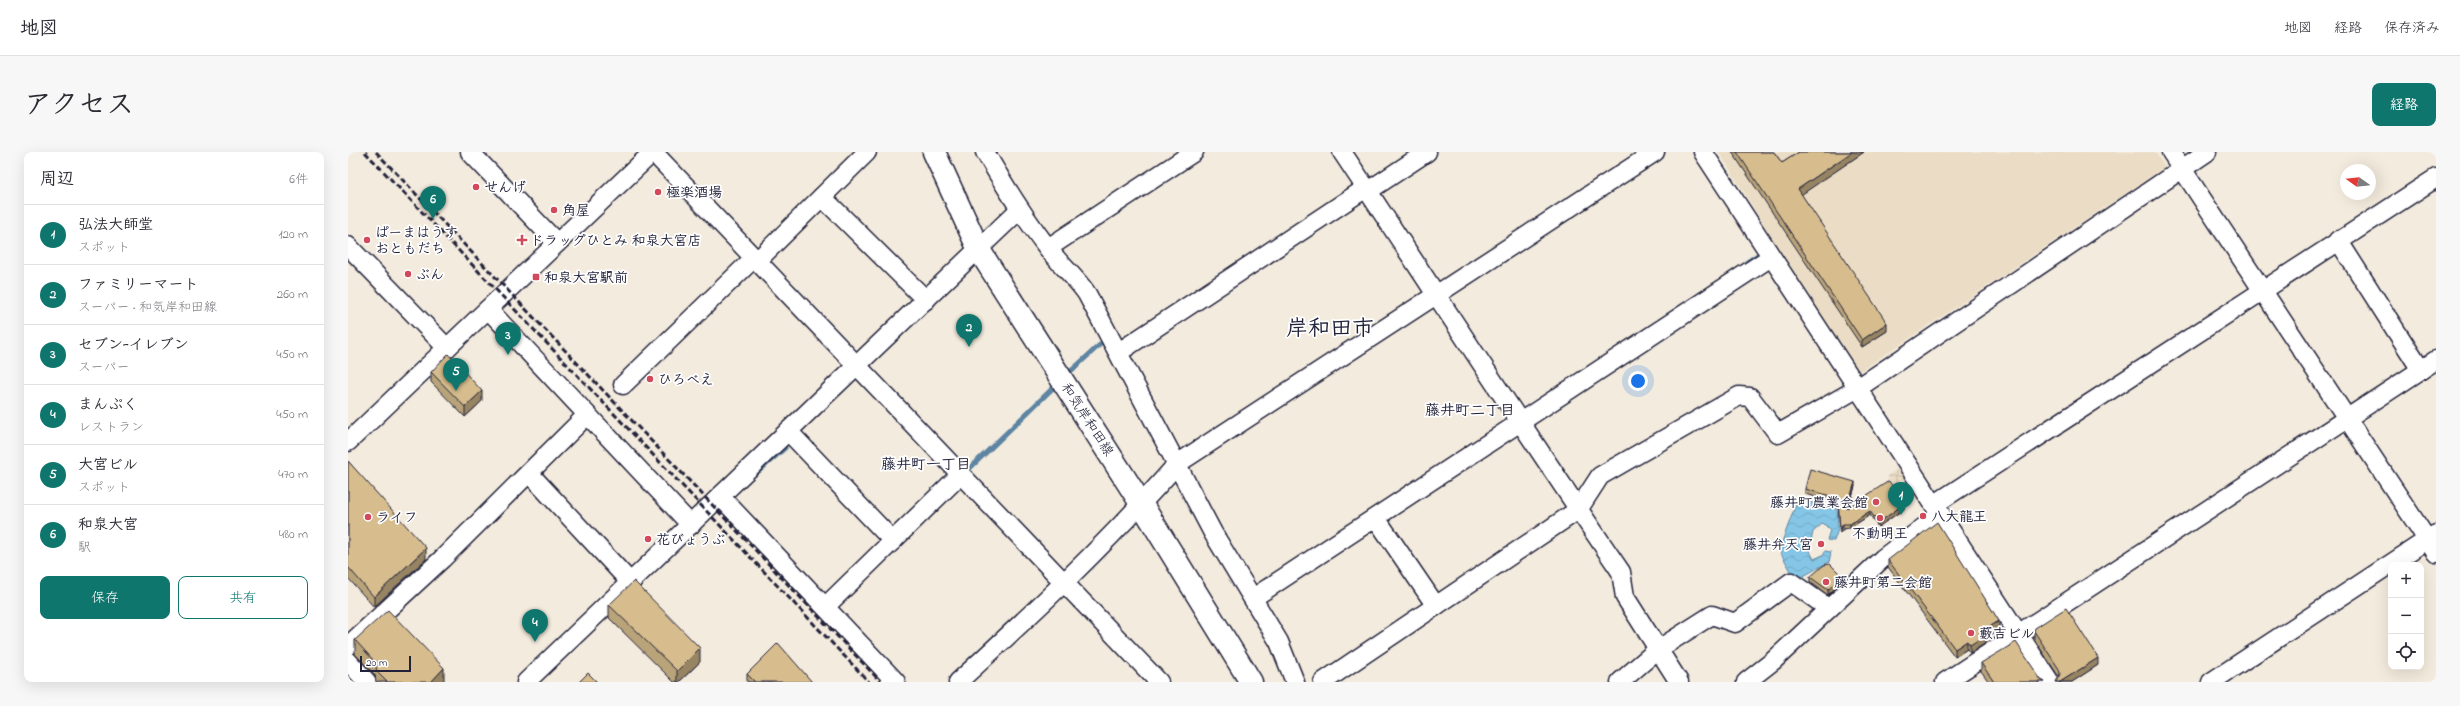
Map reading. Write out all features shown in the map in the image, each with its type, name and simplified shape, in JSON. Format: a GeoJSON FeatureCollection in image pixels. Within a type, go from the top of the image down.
{"type":"FeatureCollection","features":[{"type":"Feature","properties":{"kind":"main road","name":"和気岸和田線"},"geometry":{"type":"LineString","coordinates":[[934,152],[979,250],[1142,505],[1251,682]]}},
{"type":"Feature","properties":{"kind":"street"},"geometry":{"type":"LineString","coordinates":[[470,152],[557,243]]}},
{"type":"Feature","properties":{"kind":"street"},"geometry":{"type":"LineString","coordinates":[[348,442],[653,152],[960,476],[1066,583],[1160,682]]}},
{"type":"Feature","properties":{"kind":"street"},"geometry":{"type":"LineString","coordinates":[[623,385],[822,197],[867,152]]}},
{"type":"Feature","properties":{"kind":"street"},"geometry":{"type":"LineString","coordinates":[[985,152],[1020,210],[1048,248],[1076,278],[1119,352],[1213,533],[1279,642],[1295,682]]}},
{"type":"Feature","properties":{"kind":"street"},"geometry":{"type":"LineString","coordinates":[[1048,248],[1194,152]]}},
{"type":"Feature","properties":{"kind":"street"},"geometry":{"type":"LineString","coordinates":[[1342,152],[1437,294],[1520,424],[1621,572],[1625,597],[1657,650],[1679,682]]}},
{"type":"Feature","properties":{"kind":"street"},"geometry":{"type":"LineString","coordinates":[[1119,352],[1427,152]]}},
{"type":"Feature","properties":{"kind":"street"},"geometry":{"type":"LineString","coordinates":[[958,682],[1066,583],[1142,505],[1178,464],[1655,152]]}},
{"type":"Feature","properties":{"kind":"street"},"geometry":{"type":"LineString","coordinates":[[1703,152],[2020,633],[2050,682]]}},
{"type":"Feature","properties":{"kind":"street"},"geometry":{"type":"LineString","coordinates":[[2171,152],[2347,418],[2433,542],[2211,682]]}},
{"type":"Feature","properties":{"kind":"street"},"geometry":{"type":"LineString","coordinates":[[1323,682],[1578,510],[1600,476],[1739,396],[1750,397],[1778,434],[1858,388],[2207,152]]}},
{"type":"Feature","properties":{"kind":"street"},"geometry":{"type":"LineString","coordinates":[[1746,682],[1772,661],[1828,608],[1938,509],[2262,290],[2436,178]]}},
{"type":"Feature","properties":{"kind":"street"},"geometry":{"type":"LineString","coordinates":[[822,197],[926,300]]}},
{"type":"Feature","properties":{"kind":"street"},"geometry":{"type":"LineString","coordinates":[[526,682],[1020,210]]}},
{"type":"Feature","properties":{"kind":"street"},"geometry":{"type":"LineString","coordinates":[[1945,682],[2429,365],[2338,240]]}},
{"type":"Feature","properties":{"kind":"street"},"geometry":{"type":"LineString","coordinates":[[352,257],[447,348]]}},
{"type":"Feature","properties":{"kind":"street"},"geometry":{"type":"LineString","coordinates":[[1253,598],[1520,424],[1771,257]]}},
{"type":"Feature","properties":{"kind":"street"},"geometry":{"type":"LineString","coordinates":[[488,309],[691,525]]}},
{"type":"Feature","properties":{"kind":"street"},"geometry":{"type":"LineString","coordinates":[[348,646],[442,559],[588,415]]}},
{"type":"Feature","properties":{"kind":"street"},"geometry":{"type":"LineString","coordinates":[[788,431],[893,541]]}},
{"type":"Feature","properties":{"kind":"street"},"geometry":{"type":"LineString","coordinates":[[529,473],[631,583]]}},
{"type":"Feature","properties":{"kind":"street"},"geometry":{"type":"LineString","coordinates":[[826,606],[960,476]]}},
{"type":"Feature","properties":{"kind":"street"},"geometry":{"type":"LineString","coordinates":[[720,496],[826,606],[896,682]]}},
{"type":"Feature","properties":{"kind":"street"},"geometry":{"type":"LineString","coordinates":[[1376,518],[1436,606]]}},
{"type":"Feature","properties":{"kind":"street"},"geometry":{"type":"LineString","coordinates":[[1620,682],[1657,650],[1712,615],[1734,622],[1791,582],[1828,608]]}},
{"type":"Feature","properties":{"kind":"street"},"geometry":{"type":"LineString","coordinates":[[348,662],[367,682]]}},
{"type":"Feature","properties":{"kind":"shaded area"},"geometry":{"type":"Polygon","coordinates":[[[1719,152],[2155,152],[2165,167],[1856,374],[1719,152]]]}},
{"type":"Feature","properties":{"kind":"shaded area"},"geometry":{"type":"Polygon","coordinates":[[[1901,467],[1907,477],[1893,485],[1887,476],[1901,467]]]}},
{"type":"Feature","properties":{"kind":"water"},"geometry":{"type":"Polygon","coordinates":[[[1809,502],[1837,509],[1838,529],[1834,541],[1827,540],[1830,530],[1823,523],[1813,532],[1809,550],[1814,559],[1823,555],[1825,551],[1831,552],[1829,562],[1796,580],[1779,550],[1796,504],[1809,502]]]}},
{"type":"Feature","properties":{"kind":"building"},"geometry":{"type":"Polygon","coordinates":[[[1737,152],[1774,152],[1782,163],[1799,152],[1852,152],[1798,189],[1887,323],[1862,340],[1737,152]]]}},
{"type":"Feature","properties":{"kind":"building"},"geometry":{"type":"Polygon","coordinates":[[[448,354],[482,391],[465,407],[431,372],[448,354]]]}},
{"type":"Feature","properties":{"kind":"building","name":"ライフ"},"geometry":{"type":"Polygon","coordinates":[[[348,461],[426,548],[374,597],[348,567],[348,461]]]}},
{"type":"Feature","properties":{"kind":"building"},"geometry":{"type":"Polygon","coordinates":[[[1810,469],[1855,482],[1847,508],[1889,481],[1904,504],[1878,523],[1870,511],[1850,524],[1843,524],[1840,529],[1838,498],[1805,489],[1810,469]]]}},
{"type":"Feature","properties":{"kind":"building"},"geometry":{"type":"Polygon","coordinates":[[[1937,522],[1999,621],[1979,633],[1986,635],[1970,645],[1967,641],[1955,649],[1888,560],[1937,522]]]}},
{"type":"Feature","properties":{"kind":"building","name":"藤井町第二会館"},"geometry":{"type":"Polygon","coordinates":[[[1830,564],[1842,576],[1828,590],[1810,577],[1824,565],[1830,564]]]}},
{"type":"Feature","properties":{"kind":"building"},"geometry":{"type":"Polygon","coordinates":[[[634,581],[700,648],[677,671],[609,605],[634,581]]]}},
{"type":"Feature","properties":{"kind":"building"},"geometry":{"type":"Polygon","coordinates":[[[2066,608],[2098,658],[2060,682],[2056,682],[2060,674],[2059,669],[2034,631],[2035,628],[2066,608]]]}},
{"type":"Feature","properties":{"kind":"building"},"geometry":{"type":"Polygon","coordinates":[[[388,610],[444,668],[431,682],[387,682],[377,672],[375,662],[355,640],[388,610]]]}},
{"type":"Feature","properties":{"kind":"building"},"geometry":{"type":"Polygon","coordinates":[[[2016,642],[2041,680],[2045,682],[1994,682],[1981,663],[2016,642]]]}},
{"type":"Feature","properties":{"kind":"building"},"geometry":{"type":"Polygon","coordinates":[[[778,643],[812,682],[755,682],[747,674],[778,643]]]}},
{"type":"Feature","properties":{"kind":"building"},"geometry":{"type":"Polygon","coordinates":[[[588,673],[597,682],[579,682],[588,673]]]}},
{"type":"Feature","properties":{"kind":"waterway"},"geometry":{"type":"LineString","coordinates":[[1747,262],[1759,254]]}},
{"type":"Feature","properties":{"kind":"waterway"},"geometry":{"type":"LineString","coordinates":[[1071,371],[1105,340]]}},
{"type":"Feature","properties":{"kind":"waterway"},"geometry":{"type":"LineString","coordinates":[[968,470],[1055,386]]}},
{"type":"Feature","properties":{"kind":"waterway"},"geometry":{"type":"LineString","coordinates":[[759,471],[785,448]]}},
{"type":"Feature","properties":{"kind":"railway"},"geometry":{"type":"LineString","coordinates":[[365,152],[869,682]]}},
{"type":"Feature","properties":{"kind":"railway"},"geometry":{"type":"LineString","coordinates":[[376,152],[881,682]]}},
{"type":"Feature","properties":{"kind":"place","name":"せんげ"},"geometry":{"type":"Point","coordinates":[476,187]}},
{"type":"Feature","properties":{"kind":"place","name":"極楽酒場"},"geometry":{"type":"Point","coordinates":[658,192]}},
{"type":"Feature","properties":{"kind":"place","name":"角屋"},"geometry":{"type":"Point","coordinates":[554,210]}},
{"type":"Feature","properties":{"kind":"place","name":"和泉大宮"},"geometry":{"type":"Point","coordinates":[433,219]}},
{"type":"Feature","properties":{"kind":"place","name":"ぱーまはうす おともだち"},"geometry":{"type":"Point","coordinates":[367,240]}},
{"type":"Feature","properties":{"kind":"place","name":"ドラッグひとみ 和泉大宮店"},"geometry":{"type":"Point","coordinates":[522,240]}},
{"type":"Feature","properties":{"kind":"place","name":"ぶん"},"geometry":{"type":"Point","coordinates":[408,274]}},
{"type":"Feature","properties":{"kind":"place","name":"和泉大宮駅前"},"geometry":{"type":"Point","coordinates":[536,277]}},
{"type":"Feature","properties":{"kind":"place","name":"ファミリーマート"},"geometry":{"type":"Point","coordinates":[969,347]}},
{"type":"Feature","properties":{"kind":"place","name":"セブン-イレブン"},"geometry":{"type":"Point","coordinates":[508,355]}},
{"type":"Feature","properties":{"kind":"place","name":"ひろべえ"},"geometry":{"type":"Point","coordinates":[650,379]}},
{"type":"Feature","properties":{"kind":"place","name":"大宮ビル"},"geometry":{"type":"Point","coordinates":[456,391]}},
{"type":"Feature","properties":{"kind":"place","name":"藤井町農業会館"},"geometry":{"type":"Point","coordinates":[1876,502]}},
{"type":"Feature","properties":{"kind":"place","name":"弘法大師堂"},"geometry":{"type":"Point","coordinates":[1901,515]}},
{"type":"Feature","properties":{"kind":"place","name":"八大龍王"},"geometry":{"type":"Point","coordinates":[1923,516]}},
{"type":"Feature","properties":{"kind":"place","name":"ライフ"},"geometry":{"type":"Point","coordinates":[368,517]}},
{"type":"Feature","properties":{"kind":"place","name":"不動明王"},"geometry":{"type":"Point","coordinates":[1880,518]}},
{"type":"Feature","properties":{"kind":"place","name":"花びょうぶ"},"geometry":{"type":"Point","coordinates":[648,539]}},
{"type":"Feature","properties":{"kind":"place","name":"藤井弁天宮"},"geometry":{"type":"Point","coordinates":[1821,544]}},
{"type":"Feature","properties":{"kind":"place","name":"藤井町第二会館"},"geometry":{"type":"Point","coordinates":[1826,582]}},
{"type":"Feature","properties":{"kind":"place","name":"藪吉ビル"},"geometry":{"type":"Point","coordinates":[1971,633]}},
{"type":"Feature","properties":{"kind":"place","name":"まんぷく"},"geometry":{"type":"Point","coordinates":[535,642]}},
{"type":"Feature","properties":{"kind":"district","name":"岸和田市"},"geometry":{"type":"Point","coordinates":[1330,327]}},
{"type":"Feature","properties":{"kind":"district","name":"藤井町二丁目"},"geometry":{"type":"Point","coordinates":[1470,410]}},
{"type":"Feature","properties":{"kind":"district","name":"藤井町一丁目"},"geometry":{"type":"Point","coordinates":[926,464]}}]}
